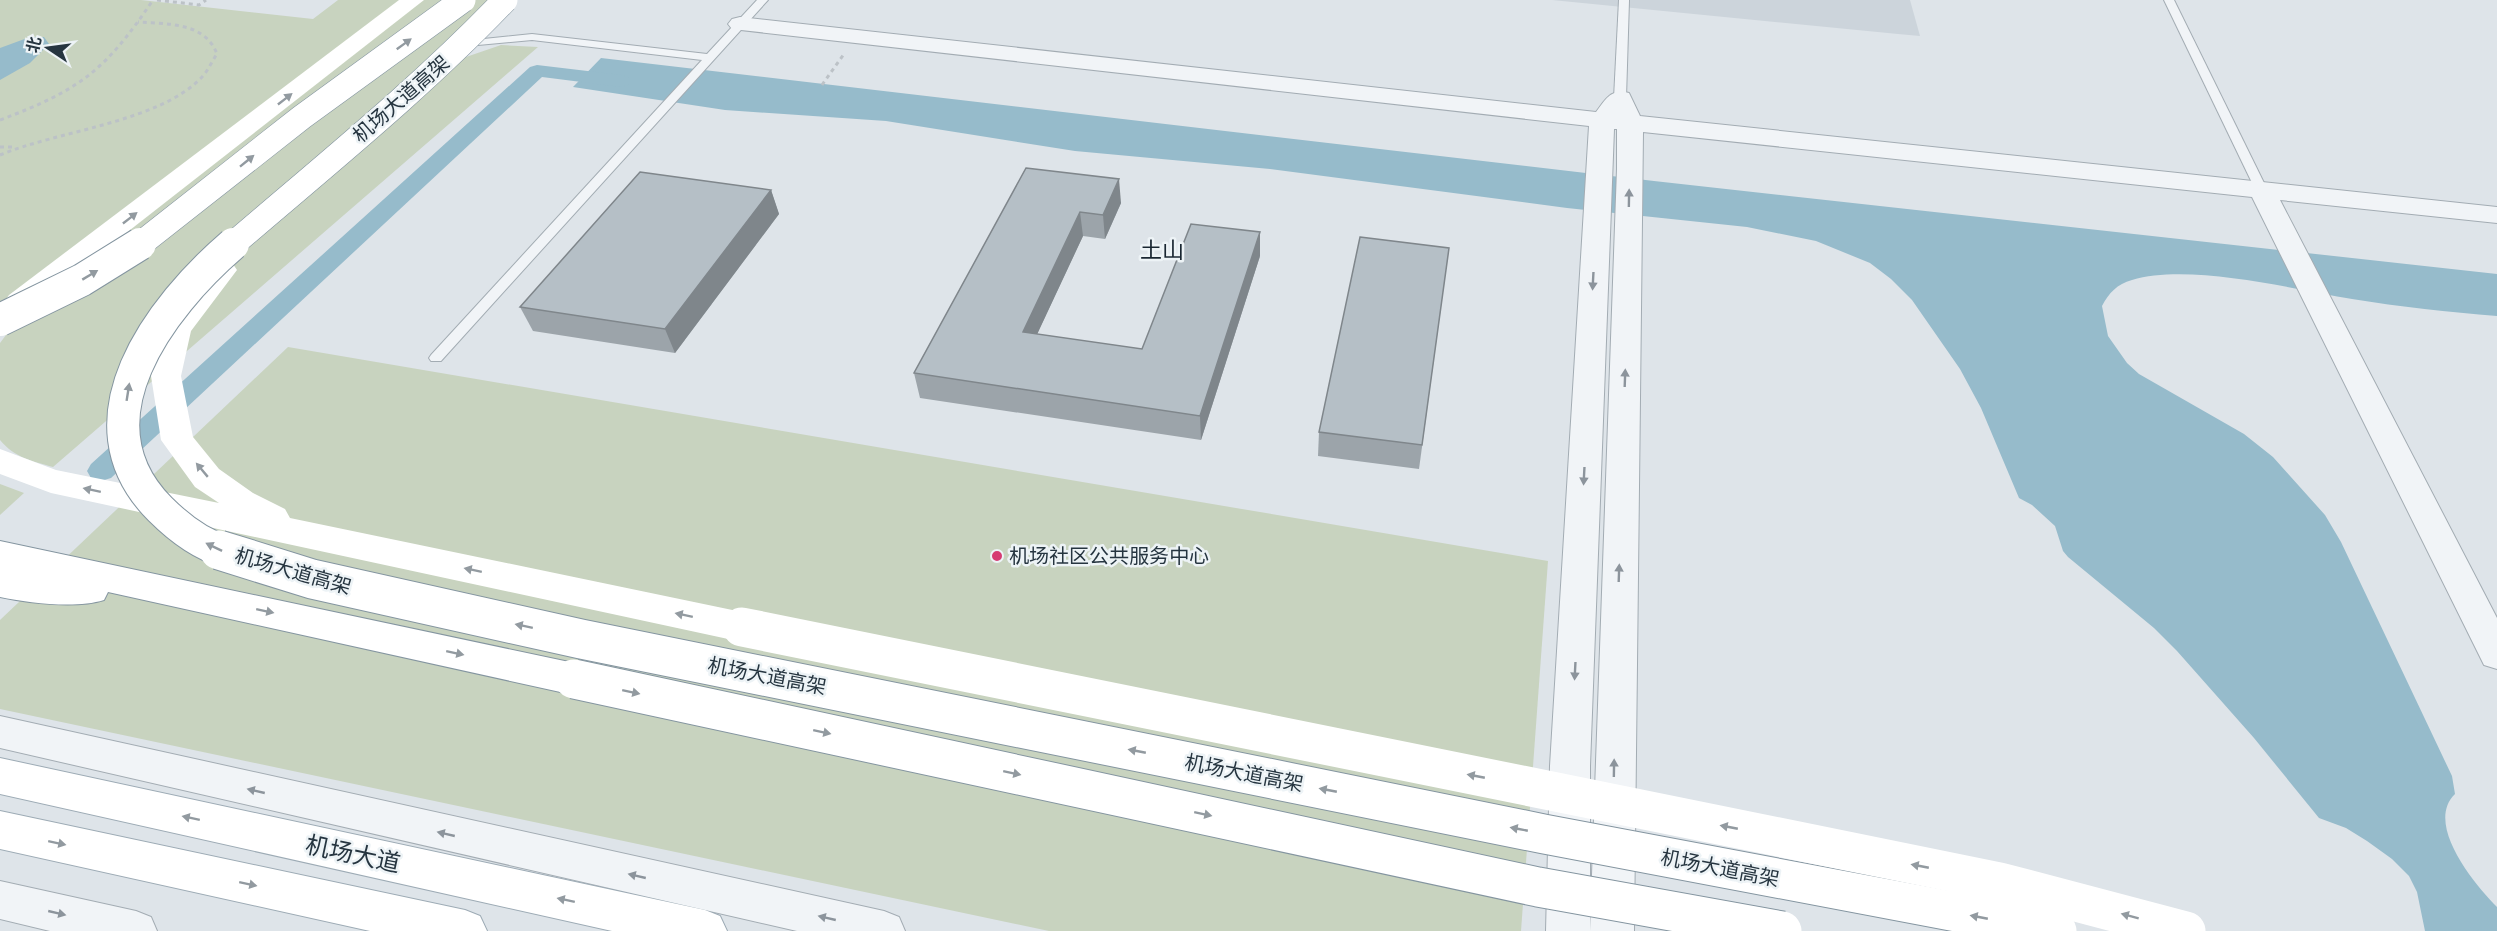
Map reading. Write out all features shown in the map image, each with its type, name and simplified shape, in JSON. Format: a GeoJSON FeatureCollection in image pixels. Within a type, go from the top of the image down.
{"type":"FeatureCollection","features":[{"type":"Feature","properties":{"kind":"main road"},"geometry":{"type":"LineString","coordinates":[[0,315],[67,267],[413,0]]}},
{"type":"Feature","properties":{"kind":"main road"},"geometry":{"type":"LineString","coordinates":[[0,320],[82,280],[132,250],[175,219],[302,117],[463,0]]}},
{"type":"Feature","properties":{"kind":"main road","name":"机场大道高架"},"geometry":{"type":"LineString","coordinates":[[505,0],[458,50],[218,257],[177,301],[148,340],[130,380],[122,430],[131,467],[148,497],[175,524],[214,548],[312,579],[581,639],[1544,834],[2057,931]]}},
{"type":"Feature","properties":{"kind":"main road"},"geometry":{"type":"LineString","coordinates":[[304,534],[241,502],[207,478],[177,440],[166,376],[176,329],[220,274],[270,225],[478,42],[519,0]]}},
{"type":"Feature","properties":{"kind":"main road"},"geometry":{"type":"LineString","coordinates":[[0,332],[67,267]]}},
{"type":"Feature","properties":{"kind":"main road"},"geometry":{"type":"LineString","coordinates":[[0,461],[51,482],[741,627],[2000,882],[2186,931]]}},
{"type":"Feature","properties":{"kind":"main road"},"geometry":{"type":"LineString","coordinates":[[0,555],[1527,885],[1782,931]]}},
{"type":"Feature","properties":{"kind":"main road"},"geometry":{"type":"LineString","coordinates":[[0,583],[21,587],[188,594]]}},
{"type":"Feature","properties":{"kind":"main road","name":"机场大道"},"geometry":{"type":"LineString","coordinates":[[0,776],[705,931]]}},
{"type":"Feature","properties":{"kind":"main road"},"geometry":{"type":"LineString","coordinates":[[0,830],[465,931]]}},
{"type":"Feature","properties":{"kind":"street"},"geometry":{"type":"LineString","coordinates":[[740,24],[1602,120],[2497,215]]}},
{"type":"Feature","properties":{"kind":"street"},"geometry":{"type":"LineString","coordinates":[[1568,931],[1570,766],[1613,225],[1630,169],[1630,123],[1620,98],[1602,120],[1599,165],[1613,225],[1612,931]]}},
{"type":"Feature","properties":{"kind":"street"},"geometry":{"type":"LineString","coordinates":[[2261,189],[2497,654]]}},
{"type":"Feature","properties":{"kind":"street"},"geometry":{"type":"LineString","coordinates":[[0,732],[884,931]]}},
{"type":"Feature","properties":{"kind":"street"},"geometry":{"type":"LineString","coordinates":[[0,900],[136,931]]}},
{"type":"Feature","properties":{"kind":"lane"},"geometry":{"type":"LineString","coordinates":[[436,358],[762,0]]}},
{"type":"Feature","properties":{"kind":"lane"},"geometry":{"type":"LineString","coordinates":[[1620,98],[1624,0]]}},
{"type":"Feature","properties":{"kind":"lane"},"geometry":{"type":"LineString","coordinates":[[2169,0],[2261,189]]}},
{"type":"Feature","properties":{"kind":"lane"},"geometry":{"type":"LineString","coordinates":[[478,42],[532,37],[706,62]]}},
{"type":"Feature","properties":{"kind":"path"},"geometry":{"type":"LineString","coordinates":[[0,120],[76,86],[97,69],[155,0],[199,5],[206,0]]}},
{"type":"Feature","properties":{"kind":"path"},"geometry":{"type":"LineString","coordinates":[[0,155],[15,147],[155,106],[188,90],[207,74],[217,54],[211,40],[203,34],[177,26],[138,22]]}},
{"type":"Feature","properties":{"kind":"path"},"geometry":{"type":"LineString","coordinates":[[822,85],[848,50]]}},
{"type":"Feature","properties":{"kind":"path"},"geometry":{"type":"LineString","coordinates":[[0,147],[15,147]]}},
{"type":"Feature","properties":{"kind":"shaded area"},"geometry":{"type":"Polygon","coordinates":[[[1552,0],[1910,0],[1920,36],[1898,34],[1552,0]]]}},
{"type":"Feature","properties":{"kind":"green space"},"geometry":{"type":"Polygon","coordinates":[[[0,0],[141,0],[313,19],[338,0],[404,0],[0,310],[0,0]]]}},
{"type":"Feature","properties":{"kind":"green space"},"geometry":{"type":"Polygon","coordinates":[[[421,0],[493,0],[439,55],[466,57],[501,45],[538,47],[53,467],[24,458],[6,446],[0,440],[0,343],[9,331],[87,261],[421,0]]]}},
{"type":"Feature","properties":{"kind":"green space"},"geometry":{"type":"Polygon","coordinates":[[[288,347],[1548,561],[1521,931],[1049,931],[0,709],[0,620],[288,347]]]}},
{"type":"Feature","properties":{"kind":"green space"},"geometry":{"type":"Polygon","coordinates":[[[0,484],[24,493],[0,515],[0,484]]]}},
{"type":"Feature","properties":{"kind":"water"},"geometry":{"type":"Polygon","coordinates":[[[30,37],[44,37],[49,44],[30,63],[0,80],[0,48],[30,37]]]}},
{"type":"Feature","properties":{"kind":"water"},"geometry":{"type":"Polygon","coordinates":[[[601,58],[1654,181],[2497,274],[2497,316],[2352,299],[2241,279],[2182,274],[2132,280],[2122,284],[2114,290],[2102,306],[2108,336],[2127,363],[2139,374],[2244,434],[2273,457],[2325,515],[2341,542],[2452,776],[2455,794],[2447,807],[2445,821],[2449,837],[2466,869],[2497,907],[2497,931],[2425,931],[2417,892],[2409,876],[2392,859],[2367,841],[2346,828],[2319,818],[2254,738],[2177,651],[2154,628],[2068,557],[2063,551],[2055,526],[2032,505],[2019,498],[1981,408],[1960,369],[1912,300],[1891,279],[1870,263],[1816,241],[1747,227],[1567,208],[1270,169],[1075,151],[886,121],[725,110],[573,87],[601,58]]]}},
{"type":"Feature","properties":{"kind":"building"},"geometry":{"type":"Polygon","coordinates":[[[1026,168],[1119,179],[1103,215],[1080,212],[1023,332],[1142,349],[1191,224],[1260,232],[1200,416],[914,373],[1026,168]]]}},
{"type":"Feature","properties":{"kind":"building"},"geometry":{"type":"Polygon","coordinates":[[[640,172],[771,190],[665,329],[520,307],[640,172]]]}},
{"type":"Feature","properties":{"kind":"building"},"geometry":{"type":"Polygon","coordinates":[[[1360,237],[1449,248],[1422,445],[1319,432],[1360,237]]]}},
{"type":"Feature","properties":{"kind":"waterway"},"geometry":{"type":"LineString","coordinates":[[101,471],[537,71],[621,81]]}},
{"type":"Feature","properties":{"kind":"place","name":"机场社区公共服务中心"},"geometry":{"type":"Point","coordinates":[997,556]}},
{"type":"Feature","properties":{"kind":"district","name":"土山"},"geometry":{"type":"Point","coordinates":[1162,250]}}]}
